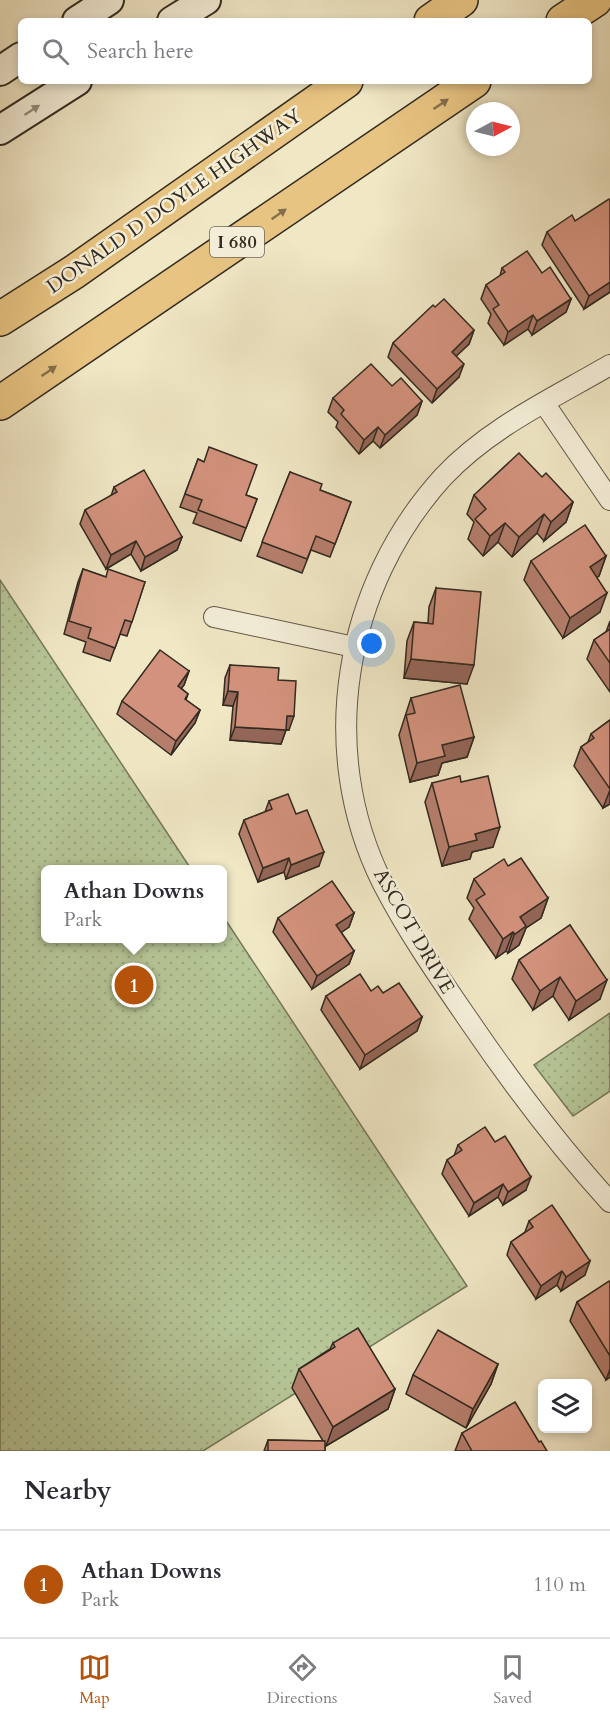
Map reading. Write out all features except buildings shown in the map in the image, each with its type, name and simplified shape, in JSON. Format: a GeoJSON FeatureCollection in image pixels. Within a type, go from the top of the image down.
{"type":"FeatureCollection","features":[{"type":"Feature","properties":{"kind":"highway"},"geometry":{"type":"LineString","coordinates":[[435,18],[461,0]]}},
{"type":"Feature","properties":{"kind":"highway"},"geometry":{"type":"LineString","coordinates":[[568,18],[595,0]]}},
{"type":"Feature","properties":{"kind":"highway","name":"DONALD D DOYLE HIGHWAY"},"geometry":{"type":"LineString","coordinates":[[0,319],[74,272],[342,84]]}},
{"type":"Feature","properties":{"kind":"highway","name":"I 680"},"geometry":{"type":"LineString","coordinates":[[0,403],[470,84]]}},
{"type":"Feature","properties":{"kind":"main road"},"geometry":{"type":"LineString","coordinates":[[82,18],[109,0]]}},
{"type":"Feature","properties":{"kind":"main road"},"geometry":{"type":"LineString","coordinates":[[177,18],[206,0]]}},
{"type":"Feature","properties":{"kind":"main road"},"geometry":{"type":"LineString","coordinates":[[0,71],[18,59]]}},
{"type":"Feature","properties":{"kind":"main road"},"geometry":{"type":"LineString","coordinates":[[0,130],[72,84]]}},
{"type":"Feature","properties":{"kind":"street","name":"ASCOT DRIVE"},"geometry":{"type":"LineString","coordinates":[[610,365],[497,430],[467,455],[423,502],[389,553],[363,614],[354,647],[346,718],[349,779],[359,819],[382,881],[445,986],[482,1040],[557,1139],[610,1202]]}},
{"type":"Feature","properties":{"kind":"street"},"geometry":{"type":"LineString","coordinates":[[543,403],[610,500]]}},
{"type":"Feature","properties":{"kind":"street"},"geometry":{"type":"LineString","coordinates":[[214,617],[354,647]]}},
{"type":"Feature","properties":{"kind":"green space"},"geometry":{"type":"Polygon","coordinates":[[[0,580],[188,865],[41,865],[41,943],[227,943],[227,922],[467,1286],[203,1451],[0,1451],[0,580]]]}},
{"type":"Feature","properties":{"kind":"green space"},"geometry":{"type":"Polygon","coordinates":[[[610,1013],[610,1091],[573,1116],[534,1065],[610,1013]]]}},
{"type":"Feature","properties":{"kind":"place","name":"Athan Downs"},"geometry":{"type":"Point","coordinates":[134,985]}}]}
